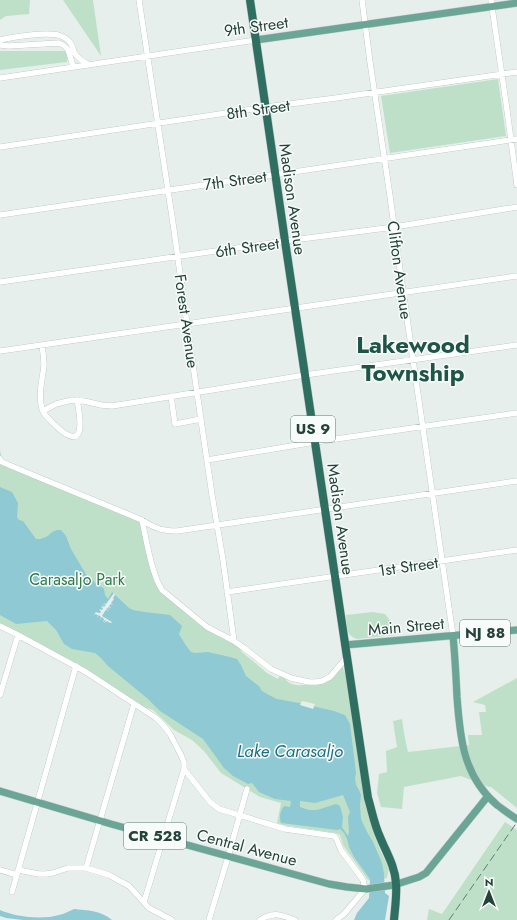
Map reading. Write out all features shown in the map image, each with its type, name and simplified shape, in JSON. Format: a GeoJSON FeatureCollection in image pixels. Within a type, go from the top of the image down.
{"type":"FeatureCollection","features":[{"type":"Feature","properties":{"kind":"highway","name":"Madison Avenue"},"geometry":{"type":"LineString","coordinates":[[250,0],[368,798],[379,836],[390,860],[395,876],[396,896],[394,920]]}},
{"type":"Feature","properties":{"kind":"main road","name":"9th Street"},"geometry":{"type":"LineString","coordinates":[[256,40],[492,3],[517,3]]}},
{"type":"Feature","properties":{"kind":"main road","name":"Main Street"},"geometry":{"type":"LineString","coordinates":[[345,645],[517,630]]}},
{"type":"Feature","properties":{"kind":"main road"},"geometry":{"type":"LineString","coordinates":[[453,636],[458,716],[462,747],[473,774],[488,796],[508,814],[517,819]]}},
{"type":"Feature","properties":{"kind":"main road","name":"Central Avenue"},"geometry":{"type":"LineString","coordinates":[[0,791],[228,857],[329,884],[365,889],[395,884]]}},
{"type":"Feature","properties":{"kind":"main road","name":"CR 528"},"geometry":{"type":"LineString","coordinates":[[395,884],[419,877],[426,873],[488,796]]}},
{"type":"Feature","properties":{"kind":"street","name":"Forest Avenue"},"geometry":{"type":"LineString","coordinates":[[139,0],[228,592],[234,641]]}},
{"type":"Feature","properties":{"kind":"street","name":"Clifton Avenue"},"geometry":{"type":"LineString","coordinates":[[362,0],[453,636]]}},
{"type":"Feature","properties":{"kind":"street"},"geometry":{"type":"LineString","coordinates":[[492,3],[502,74],[514,140],[517,185]]}},
{"type":"Feature","properties":{"kind":"street"},"geometry":{"type":"LineString","coordinates":[[0,40],[15,37],[54,34],[62,36],[71,43],[75,53],[80,59],[88,64]]}},
{"type":"Feature","properties":{"kind":"street","name":"9th Street"},"geometry":{"type":"LineString","coordinates":[[0,78],[256,40]]}},
{"type":"Feature","properties":{"kind":"street"},"geometry":{"type":"LineString","coordinates":[[0,45],[9,46],[53,42],[63,44],[68,50],[74,67]]}},
{"type":"Feature","properties":{"kind":"street"},"geometry":{"type":"LineString","coordinates":[[74,67],[75,53]]}},
{"type":"Feature","properties":{"kind":"street","name":"8th Street"},"geometry":{"type":"LineString","coordinates":[[0,147],[266,107],[517,72]]}},
{"type":"Feature","properties":{"kind":"street","name":"7th Street"},"geometry":{"type":"LineString","coordinates":[[0,215],[514,140]]}},
{"type":"Feature","properties":{"kind":"street","name":"6th Street"},"geometry":{"type":"LineString","coordinates":[[0,282],[285,241],[394,227],[517,207]]}},
{"type":"Feature","properties":{"kind":"street"},"geometry":{"type":"LineString","coordinates":[[0,351],[517,276]]}},
{"type":"Feature","properties":{"kind":"street"},"geometry":{"type":"LineString","coordinates":[[42,345],[44,365],[40,393],[43,411],[48,418],[64,433],[71,436],[75,436],[79,433],[80,428],[80,416],[77,400]]}},
{"type":"Feature","properties":{"kind":"street"},"geometry":{"type":"LineString","coordinates":[[43,411],[72,400],[112,406],[305,375],[517,345]]}},
{"type":"Feature","properties":{"kind":"street"},"geometry":{"type":"LineString","coordinates":[[171,396],[175,424],[201,419]]}},
{"type":"Feature","properties":{"kind":"street"},"geometry":{"type":"LineString","coordinates":[[207,460],[315,442],[517,413]]}},
{"type":"Feature","properties":{"kind":"street"},"geometry":{"type":"LineString","coordinates":[[0,459],[2,462],[167,531],[177,531],[517,481]]}},
{"type":"Feature","properties":{"kind":"street"},"geometry":{"type":"LineString","coordinates":[[142,520],[158,584],[162,590],[208,627],[234,641],[271,669],[290,678],[309,682],[326,680],[347,657]]}},
{"type":"Feature","properties":{"kind":"street","name":"1st Street"},"geometry":{"type":"LineString","coordinates":[[228,592],[517,550]]}},
{"type":"Feature","properties":{"kind":"street"},"geometry":{"type":"LineString","coordinates":[[0,626],[76,666],[156,718],[170,734],[181,755],[184,762],[184,769],[144,902]]}},
{"type":"Feature","properties":{"kind":"street"},"geometry":{"type":"LineString","coordinates":[[0,695],[18,635]]}},
{"type":"Feature","properties":{"kind":"street"},"geometry":{"type":"LineString","coordinates":[[12,892],[76,666]]}},
{"type":"Feature","properties":{"kind":"street"},"geometry":{"type":"LineString","coordinates":[[86,868],[134,704]]}},
{"type":"Feature","properties":{"kind":"street"},"geometry":{"type":"LineString","coordinates":[[184,769],[210,802],[219,809],[285,829],[334,836],[341,850],[363,880],[365,889],[344,914],[336,920]]}},
{"type":"Feature","properties":{"kind":"street"},"geometry":{"type":"LineString","coordinates":[[209,920],[247,789]]}},
{"type":"Feature","properties":{"kind":"street"},"geometry":{"type":"LineString","coordinates":[[0,870],[46,874],[68,868],[86,868],[109,875],[129,886],[154,911],[172,920]]}},
{"type":"Feature","properties":{"kind":"street"},"geometry":{"type":"LineString","coordinates":[[260,920],[273,914],[282,915],[295,920]]}},
{"type":"Feature","properties":{"kind":"green space"},"geometry":{"type":"Polygon","coordinates":[[[0,0],[30,0],[29,14],[6,16],[0,20],[0,0]]]}},
{"type":"Feature","properties":{"kind":"green space"},"geometry":{"type":"Polygon","coordinates":[[[63,0],[93,0],[101,56],[63,0]]]}},
{"type":"Feature","properties":{"kind":"green space"},"geometry":{"type":"Polygon","coordinates":[[[0,51],[66,51],[68,56],[67,62],[0,70],[0,51]]]}},
{"type":"Feature","properties":{"kind":"green space"},"geometry":{"type":"Polygon","coordinates":[[[498,79],[506,136],[390,153],[381,96],[498,79]]]}},
{"type":"Feature","properties":{"kind":"green space","name":"Lake Carasaljo"},"geometry":{"type":"Polygon","coordinates":[[[0,450],[3,462],[142,520],[158,584],[206,626],[234,641],[242,652],[267,673],[278,679],[281,674],[293,685],[318,684],[332,679],[339,670],[341,664],[346,674],[373,832],[389,868],[387,878],[372,881],[368,880],[343,845],[340,835],[336,833],[277,823],[281,803],[260,797],[221,773],[204,751],[192,740],[174,730],[153,710],[134,704],[86,672],[0,626],[0,450]]]}},
{"type":"Feature","properties":{"kind":"green space"},"geometry":{"type":"Polygon","coordinates":[[[373,612],[385,614],[396,628],[396,635],[357,639],[350,635],[347,630],[346,615],[373,612]]]}},
{"type":"Feature","properties":{"kind":"green space"},"geometry":{"type":"Polygon","coordinates":[[[517,678],[517,808],[491,787],[461,776],[404,787],[402,809],[381,807],[377,793],[379,774],[387,772],[386,751],[397,747],[393,721],[402,719],[408,752],[469,745],[468,735],[482,735],[479,712],[486,712],[485,705],[473,702],[517,678]]]}},
{"type":"Feature","properties":{"kind":"green space"},"geometry":{"type":"Polygon","coordinates":[[[505,822],[517,830],[517,920],[427,920],[429,909],[442,914],[505,822]]]}},
{"type":"Feature","properties":{"kind":"water","name":"Lake Carasaljo"},"geometry":{"type":"Polygon","coordinates":[[[0,487],[12,492],[18,503],[17,517],[19,520],[23,521],[36,539],[41,539],[55,531],[61,530],[66,536],[71,549],[87,576],[91,577],[95,583],[104,589],[105,595],[108,599],[112,592],[133,610],[170,615],[182,626],[179,634],[191,652],[208,652],[237,659],[246,676],[259,686],[262,691],[277,699],[334,711],[345,715],[350,724],[356,785],[361,795],[361,819],[382,863],[385,893],[389,896],[385,920],[354,920],[357,913],[369,898],[370,879],[354,857],[344,833],[340,829],[281,823],[280,816],[282,810],[284,806],[290,807],[291,801],[275,799],[259,792],[252,783],[248,784],[233,776],[224,768],[203,739],[160,711],[95,653],[72,649],[64,644],[56,630],[47,621],[16,624],[0,615],[0,487]],[[343,795],[315,803],[300,801],[300,807],[309,810],[317,810],[336,804],[340,806],[343,817],[342,827],[348,836],[348,817],[350,812],[343,795]]]}},
{"type":"Feature","properties":{"kind":"water"},"geometry":{"type":"Polygon","coordinates":[[[74,909],[99,913],[112,920],[23,920],[0,916],[0,910],[21,916],[52,917],[74,909]]]}},
{"type":"Feature","properties":{"kind":"pier"},"geometry":{"type":"Polygon","coordinates":[[[114,593],[114,599],[111,603],[113,605],[110,604],[109,606],[111,608],[108,608],[110,610],[107,608],[106,609],[109,611],[106,610],[102,616],[112,622],[111,623],[108,622],[107,624],[107,621],[104,623],[106,620],[103,622],[104,619],[102,617],[100,620],[101,617],[99,615],[97,618],[98,615],[95,614],[93,616],[96,612],[101,612],[99,609],[103,609],[101,606],[105,607],[102,604],[105,606],[106,605],[103,603],[106,604],[114,593]]]}},
{"type":"Feature","properties":{"kind":"pier"},"geometry":{"type":"Polygon","coordinates":[[[302,701],[315,704],[313,709],[300,705],[302,701]]]}},
{"type":"Feature","properties":{"kind":"railway"},"geometry":{"type":"LineString","coordinates":[[449,920],[517,822]]}},
{"type":"Feature","properties":{"kind":"district","name":"Lakewood Township"},"geometry":{"type":"Point","coordinates":[413,359]}},
{"type":"Feature","properties":{"kind":"park label","name":"Carasaljo Park"},"geometry":{"type":"Point","coordinates":[77,579]}}]}
